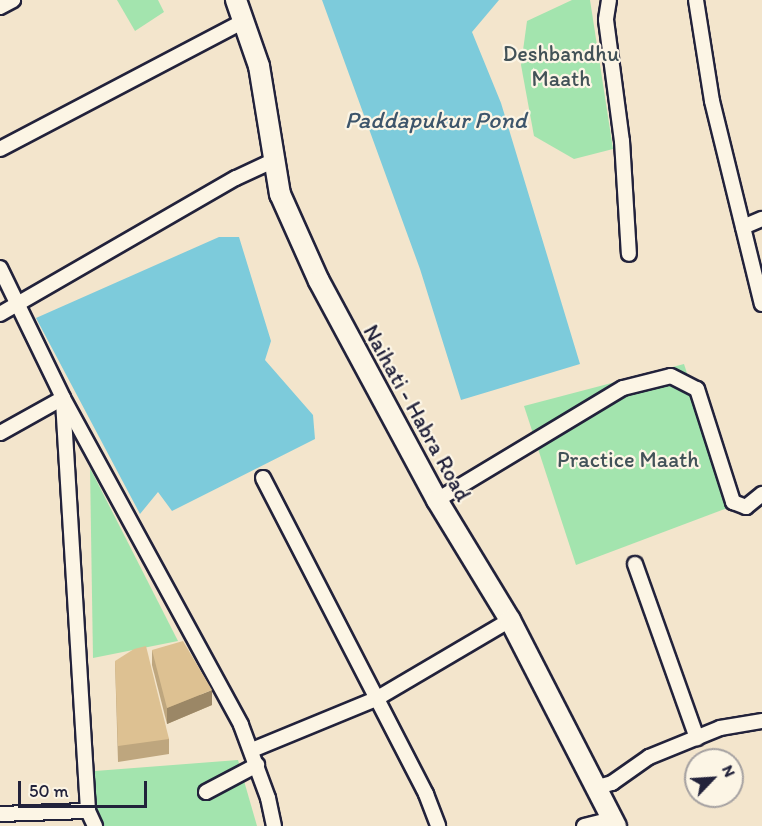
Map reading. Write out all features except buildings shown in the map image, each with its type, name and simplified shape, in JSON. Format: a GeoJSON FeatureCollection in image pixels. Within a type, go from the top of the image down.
{"type":"FeatureCollection","features":[{"type":"Feature","properties":{"kind":"main road","name":"Naihati - Habra Road"},"geometry":{"type":"LineString","coordinates":[[236,0],[259,66],[272,161],[280,194],[319,281],[437,500],[510,620],[615,823]]}},
{"type":"Feature","properties":{"kind":"street"},"geometry":{"type":"LineString","coordinates":[[0,7],[13,0]]}},
{"type":"Feature","properties":{"kind":"street"},"geometry":{"type":"LineString","coordinates":[[609,0],[606,20],[622,141],[629,254]]}},
{"type":"Feature","properties":{"kind":"street"},"geometry":{"type":"LineString","coordinates":[[696,0],[712,101],[762,304]]}},
{"type":"Feature","properties":{"kind":"street"},"geometry":{"type":"LineString","coordinates":[[0,149],[244,21]]}},
{"type":"Feature","properties":{"kind":"street"},"geometry":{"type":"LineString","coordinates":[[0,314],[236,178],[272,161]]}},
{"type":"Feature","properties":{"kind":"street"},"geometry":{"type":"LineString","coordinates":[[743,227],[762,219]]}},
{"type":"Feature","properties":{"kind":"street"},"geometry":{"type":"LineString","coordinates":[[0,268],[63,398],[142,538],[252,750],[274,826]]}},
{"type":"Feature","properties":{"kind":"street"},"geometry":{"type":"LineString","coordinates":[[437,500],[623,388],[671,376],[697,389],[733,502],[746,507],[762,494]]}},
{"type":"Feature","properties":{"kind":"street"},"geometry":{"type":"LineString","coordinates":[[0,433],[63,398]]}},
{"type":"Feature","properties":{"kind":"street"},"geometry":{"type":"LineString","coordinates":[[63,398],[88,811],[95,826]]}},
{"type":"Feature","properties":{"kind":"street"},"geometry":{"type":"LineString","coordinates":[[263,478],[426,794],[438,826]]}},
{"type":"Feature","properties":{"kind":"street"},"geometry":{"type":"LineString","coordinates":[[635,564],[697,738]]}},
{"type":"Feature","properties":{"kind":"street"},"geometry":{"type":"LineString","coordinates":[[252,750],[376,699],[510,620]]}},
{"type":"Feature","properties":{"kind":"street"},"geometry":{"type":"LineString","coordinates":[[598,787],[612,783],[649,757],[720,728],[762,720]]}},
{"type":"Feature","properties":{"kind":"street"},"geometry":{"type":"LineString","coordinates":[[206,792],[257,765]]}},
{"type":"Feature","properties":{"kind":"street"},"geometry":{"type":"LineString","coordinates":[[0,814],[88,811]]}},
{"type":"Feature","properties":{"kind":"street"},"geometry":{"type":"LineString","coordinates":[[584,826],[615,823]]}},
{"type":"Feature","properties":{"kind":"green space"},"geometry":{"type":"Polygon","coordinates":[[[117,0],[158,0],[164,12],[135,31],[117,0]]]}},
{"type":"Feature","properties":{"kind":"green space","name":"Deshbandhu Maath"},"geometry":{"type":"Polygon","coordinates":[[[572,0],[590,0],[613,149],[574,159],[534,136],[521,65],[527,21],[572,0]]]}},
{"type":"Feature","properties":{"kind":"green space","name":"Practice Maath"},"geometry":{"type":"Polygon","coordinates":[[[684,364],[730,507],[576,565],[524,406],[684,364]]]}},
{"type":"Feature","properties":{"kind":"green space"},"geometry":{"type":"Polygon","coordinates":[[[90,468],[178,641],[93,658],[90,468]]]}},
{"type":"Feature","properties":{"kind":"green space"},"geometry":{"type":"Polygon","coordinates":[[[238,760],[257,826],[95,826],[95,771],[238,760]]]}},
{"type":"Feature","properties":{"kind":"water","name":"Paddapukur Pond"},"geometry":{"type":"Polygon","coordinates":[[[322,0],[499,0],[472,32],[501,103],[580,364],[461,400],[420,269],[322,0]]]}},
{"type":"Feature","properties":{"kind":"water"},"geometry":{"type":"Polygon","coordinates":[[[219,237],[239,237],[271,341],[265,360],[313,415],[315,439],[172,511],[158,492],[140,514],[36,318],[219,237]]]}}]}
